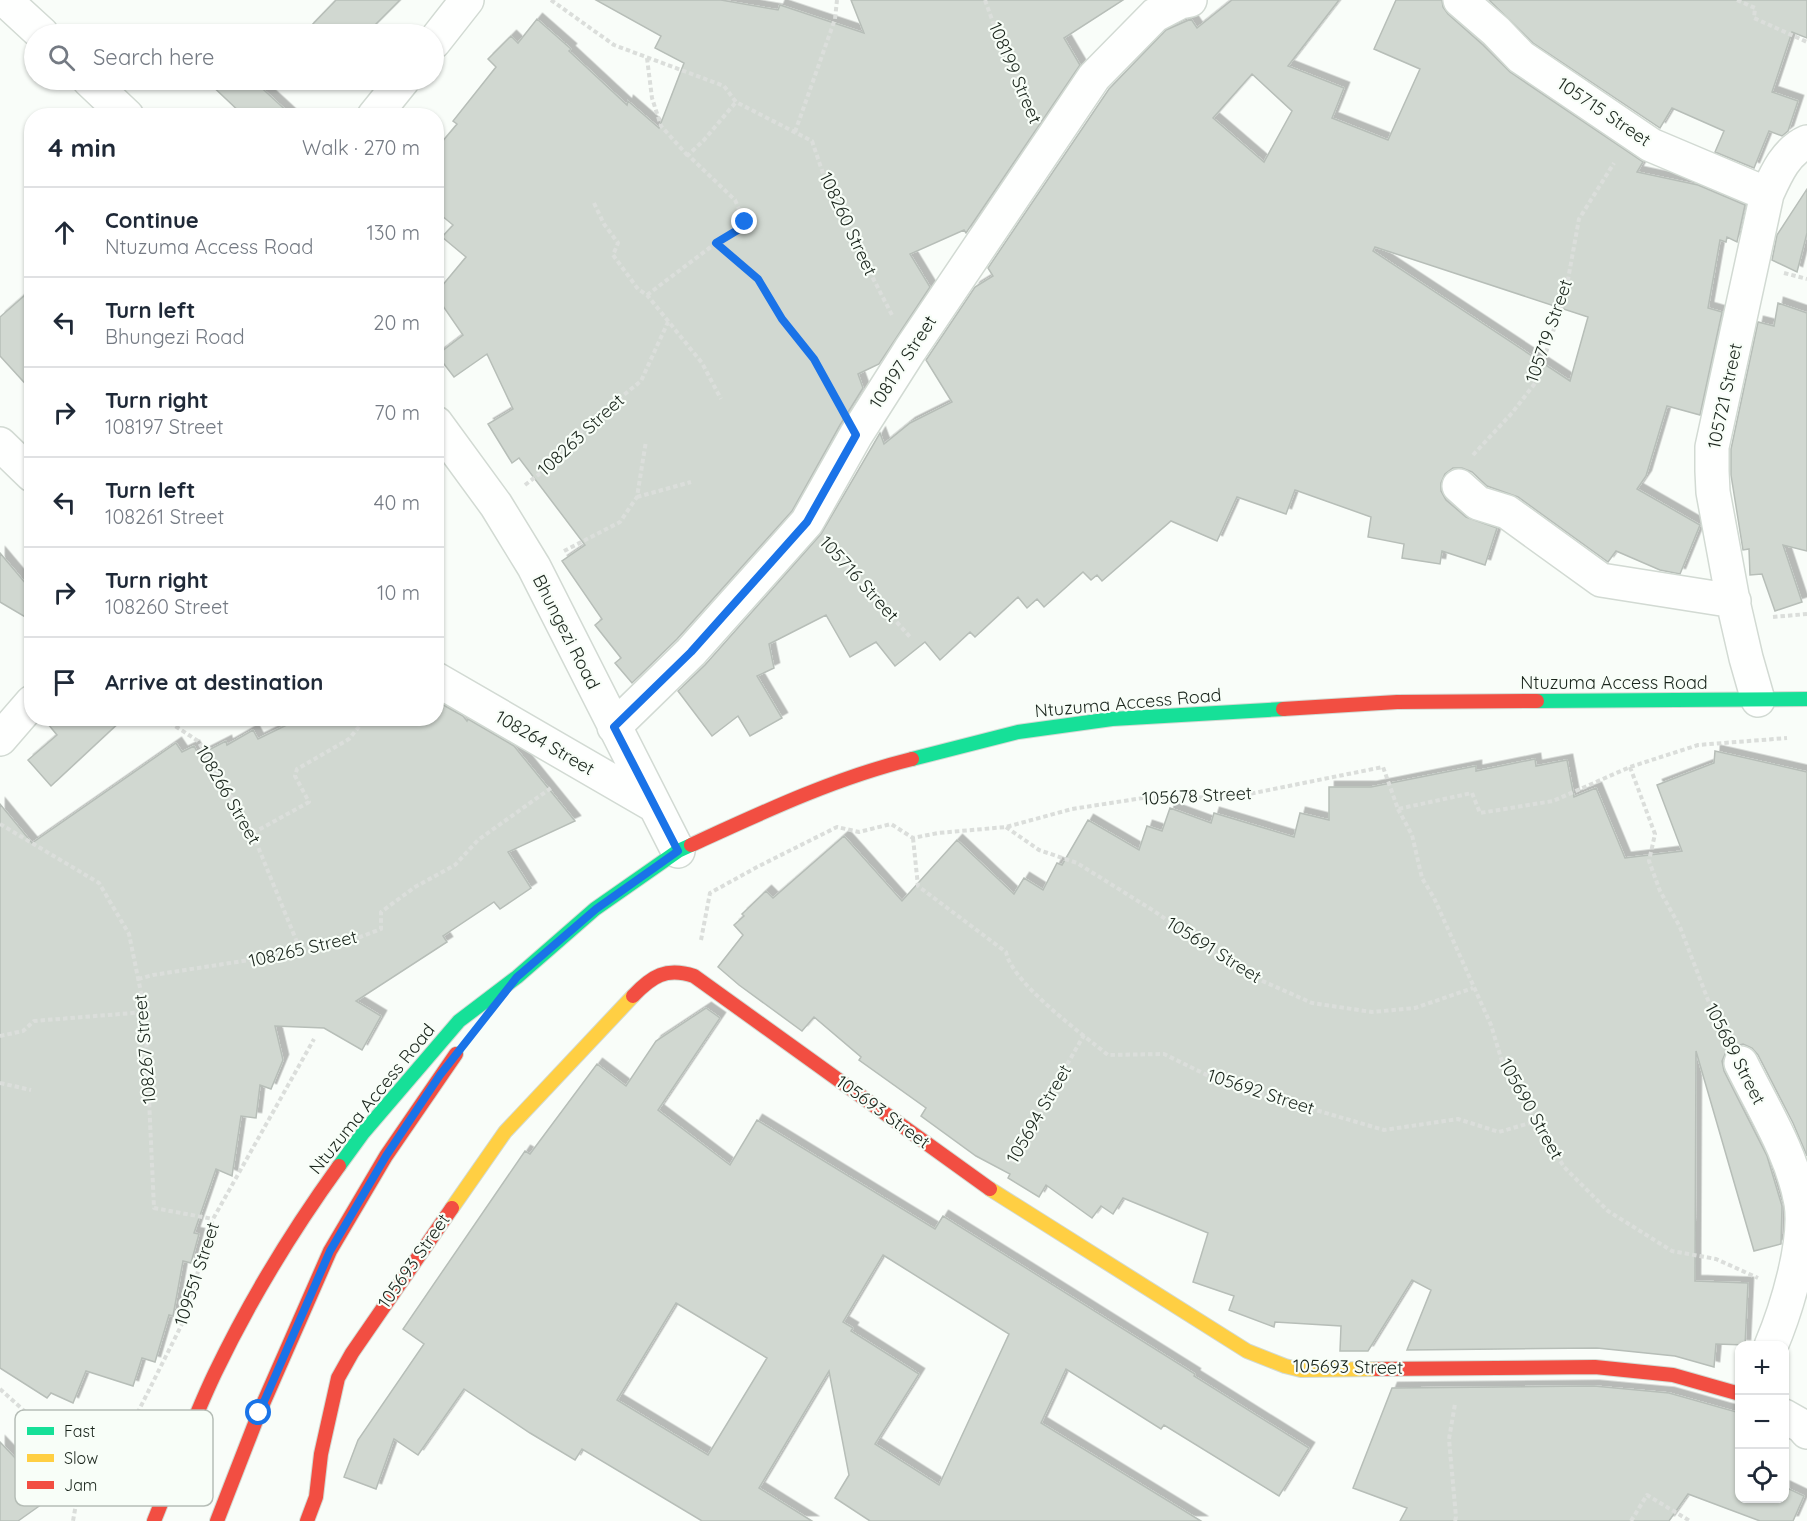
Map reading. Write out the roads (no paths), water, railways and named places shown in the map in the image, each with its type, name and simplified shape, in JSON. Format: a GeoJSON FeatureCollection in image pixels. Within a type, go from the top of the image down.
{"type":"FeatureCollection","features":[{"type":"Feature","properties":{"kind":"street"},"geometry":{"type":"LineString","coordinates":[[5,0],[31,24]]}},
{"type":"Feature","properties":{"kind":"street"},"geometry":{"type":"LineString","coordinates":[[444,29],[467,0]]}},
{"type":"Feature","properties":{"kind":"street","name":"108197 Street"},"geometry":{"type":"LineString","coordinates":[[614,727],[691,652],[807,522],[856,435],[910,350],[1094,77],[1155,15],[1180,2],[1190,0]]}},
{"type":"Feature","properties":{"kind":"street","name":"105715 Street"},"geometry":{"type":"LineString","coordinates":[[1460,0],[1496,30],[1521,57],[1651,145],[1767,194]]}},
{"type":"Feature","properties":{"kind":"street"},"geometry":{"type":"LineString","coordinates":[[100,90],[119,108]]}},
{"type":"Feature","properties":{"kind":"street"},"geometry":{"type":"LineString","coordinates":[[380,108],[395,90]]}},
{"type":"Feature","properties":{"kind":"street","name":"105721 Street"},"geometry":{"type":"LineString","coordinates":[[1758,700],[1746,658],[1713,492],[1712,447],[1767,194],[1775,176],[1790,153],[1807,142]]}},
{"type":"Feature","properties":{"kind":"street","name":"Bhungezi Road"},"geometry":{"type":"LineString","coordinates":[[444,434],[496,505],[534,567],[678,851]]}},
{"type":"Feature","properties":{"kind":"street"},"geometry":{"type":"LineString","coordinates":[[0,444],[24,467]]}},
{"type":"Feature","properties":{"kind":"street"},"geometry":{"type":"LineString","coordinates":[[1459,486],[1478,503],[1507,512],[1601,580],[1734,601]]}},
{"type":"Feature","properties":{"kind":"street","name":"108264 Street"},"geometry":{"type":"LineString","coordinates":[[444,684],[655,806]]}},
{"type":"Feature","properties":{"kind":"street","name":"Ntuzuma Access Road"},"geometry":{"type":"LineString","coordinates":[[199,1410],[214,1374],[259,1288],[303,1216],[363,1133],[459,1022],[517,977],[596,909],[678,851],[781,804],[845,779],[899,762],[1030,730],[1112,719],[1397,702],[1807,699]]}},
{"type":"Feature","properties":{"kind":"street"},"geometry":{"type":"LineString","coordinates":[[0,739],[24,711]]}},
{"type":"Feature","properties":{"kind":"street","name":"105693 Street"},"geometry":{"type":"LineString","coordinates":[[307,1521],[316,1497],[321,1454],[338,1378],[372,1322],[505,1132],[644,985],[667,971],[694,976],[994,1192],[1247,1351],[1266,1360],[1301,1370],[1595,1367],[1673,1375],[1735,1393]]}},
{"type":"Feature","properties":{"kind":"street","name":"Ntuzuma Access Road"},"geometry":{"type":"LineString","coordinates":[[482,1022],[517,977]]}},
{"type":"Feature","properties":{"kind":"street","name":"Ntuzuma Access Road"},"geometry":{"type":"LineString","coordinates":[[217,1521],[259,1413],[330,1251],[386,1156],[440,1075],[468,1040]]}},
{"type":"Feature","properties":{"kind":"street","name":"105689 Street"},"geometry":{"type":"LineString","coordinates":[[1741,1064],[1784,1150],[1799,1195],[1802,1214],[1800,1248],[1789,1292],[1773,1341]]}},
{"type":"Feature","properties":{"kind":"street"},"geometry":{"type":"LineString","coordinates":[[1789,1418],[1807,1432]]}},
{"type":"Feature","properties":{"kind":"street","name":"Ntuzuma Access Road"},"geometry":{"type":"LineString","coordinates":[[154,1521],[160,1506]]}}]}
